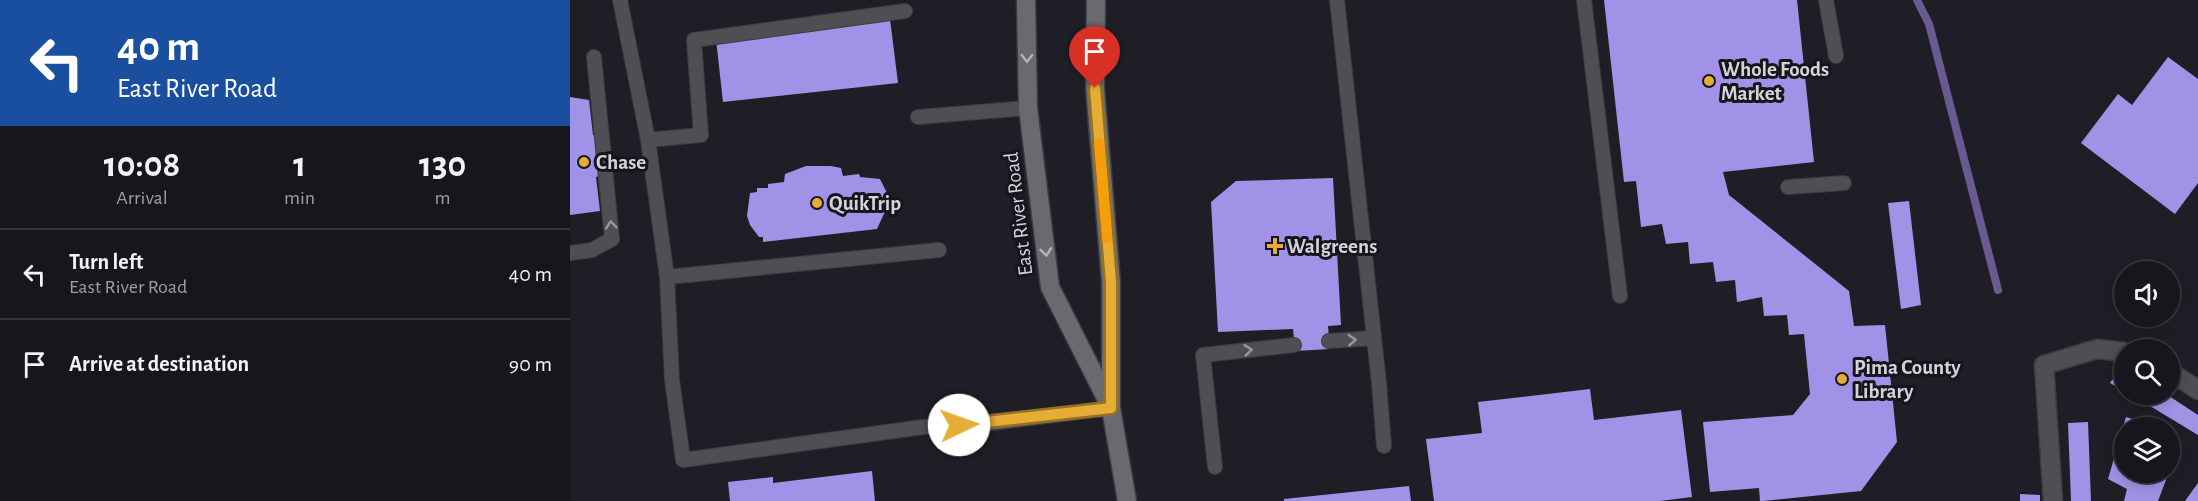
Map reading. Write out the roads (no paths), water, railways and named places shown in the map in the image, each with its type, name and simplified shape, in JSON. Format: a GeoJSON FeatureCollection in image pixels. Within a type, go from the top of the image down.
{"type":"FeatureCollection","features":[{"type":"Feature","properties":{"kind":"street","name":"East River Road"},"geometry":{"type":"LineString","coordinates":[[1026,0],[1028,108],[1050,287],[1111,408]]}},
{"type":"Feature","properties":{"kind":"street","name":"East River Road"},"geometry":{"type":"LineString","coordinates":[[1096,0],[1095,88],[1111,282],[1111,408],[1127,501]]}},
{"type":"Feature","properties":{"kind":"street"},"geometry":{"type":"LineString","coordinates":[[2053,501],[2044,365],[2097,349],[2114,351]]}},
{"type":"Feature","properties":{"kind":"street"},"geometry":{"type":"LineString","coordinates":[[2180,378],[2198,390]]}},
{"type":"Feature","properties":{"kind":"lane"},"geometry":{"type":"LineString","coordinates":[[620,0],[648,140],[667,277],[672,380],[683,460],[923,427],[984,424],[1111,408]]}},
{"type":"Feature","properties":{"kind":"lane"},"geometry":{"type":"LineString","coordinates":[[1336,0],[1384,446]]}},
{"type":"Feature","properties":{"kind":"lane"},"geometry":{"type":"LineString","coordinates":[[1584,0],[1620,296]]}},
{"type":"Feature","properties":{"kind":"lane"},"geometry":{"type":"LineString","coordinates":[[1827,0],[1836,56]]}},
{"type":"Feature","properties":{"kind":"lane"},"geometry":{"type":"LineString","coordinates":[[648,140],[701,135],[694,40],[905,11]]}},
{"type":"Feature","properties":{"kind":"lane"},"geometry":{"type":"LineString","coordinates":[[570,253],[592,250],[612,239],[594,57]]}},
{"type":"Feature","properties":{"kind":"lane"},"geometry":{"type":"LineString","coordinates":[[918,117],[1028,108]]}},
{"type":"Feature","properties":{"kind":"lane"},"geometry":{"type":"LineString","coordinates":[[1788,187],[1844,183]]}},
{"type":"Feature","properties":{"kind":"lane"},"geometry":{"type":"LineString","coordinates":[[667,277],[939,250]]}},
{"type":"Feature","properties":{"kind":"lane"},"geometry":{"type":"LineString","coordinates":[[1329,341],[1374,338]]}},
{"type":"Feature","properties":{"kind":"lane"},"geometry":{"type":"LineString","coordinates":[[1215,467],[1203,355],[1294,345]]}},
{"type":"Feature","properties":{"kind":"waterway"},"geometry":{"type":"LineString","coordinates":[[1917,0],[1929,24],[1998,290]]}},
{"type":"Feature","properties":{"kind":"place","name":"Whole Foods Market"},"geometry":{"type":"Point","coordinates":[1709,81]}},
{"type":"Feature","properties":{"kind":"place","name":"Chase"},"geometry":{"type":"Point","coordinates":[584,162]}},
{"type":"Feature","properties":{"kind":"place","name":"QuikTrip"},"geometry":{"type":"Point","coordinates":[817,203]}},
{"type":"Feature","properties":{"kind":"place","name":"Walgreens"},"geometry":{"type":"Point","coordinates":[1275,246]}},
{"type":"Feature","properties":{"kind":"place","name":"Pima County Library"},"geometry":{"type":"Point","coordinates":[1842,379]}}]}
